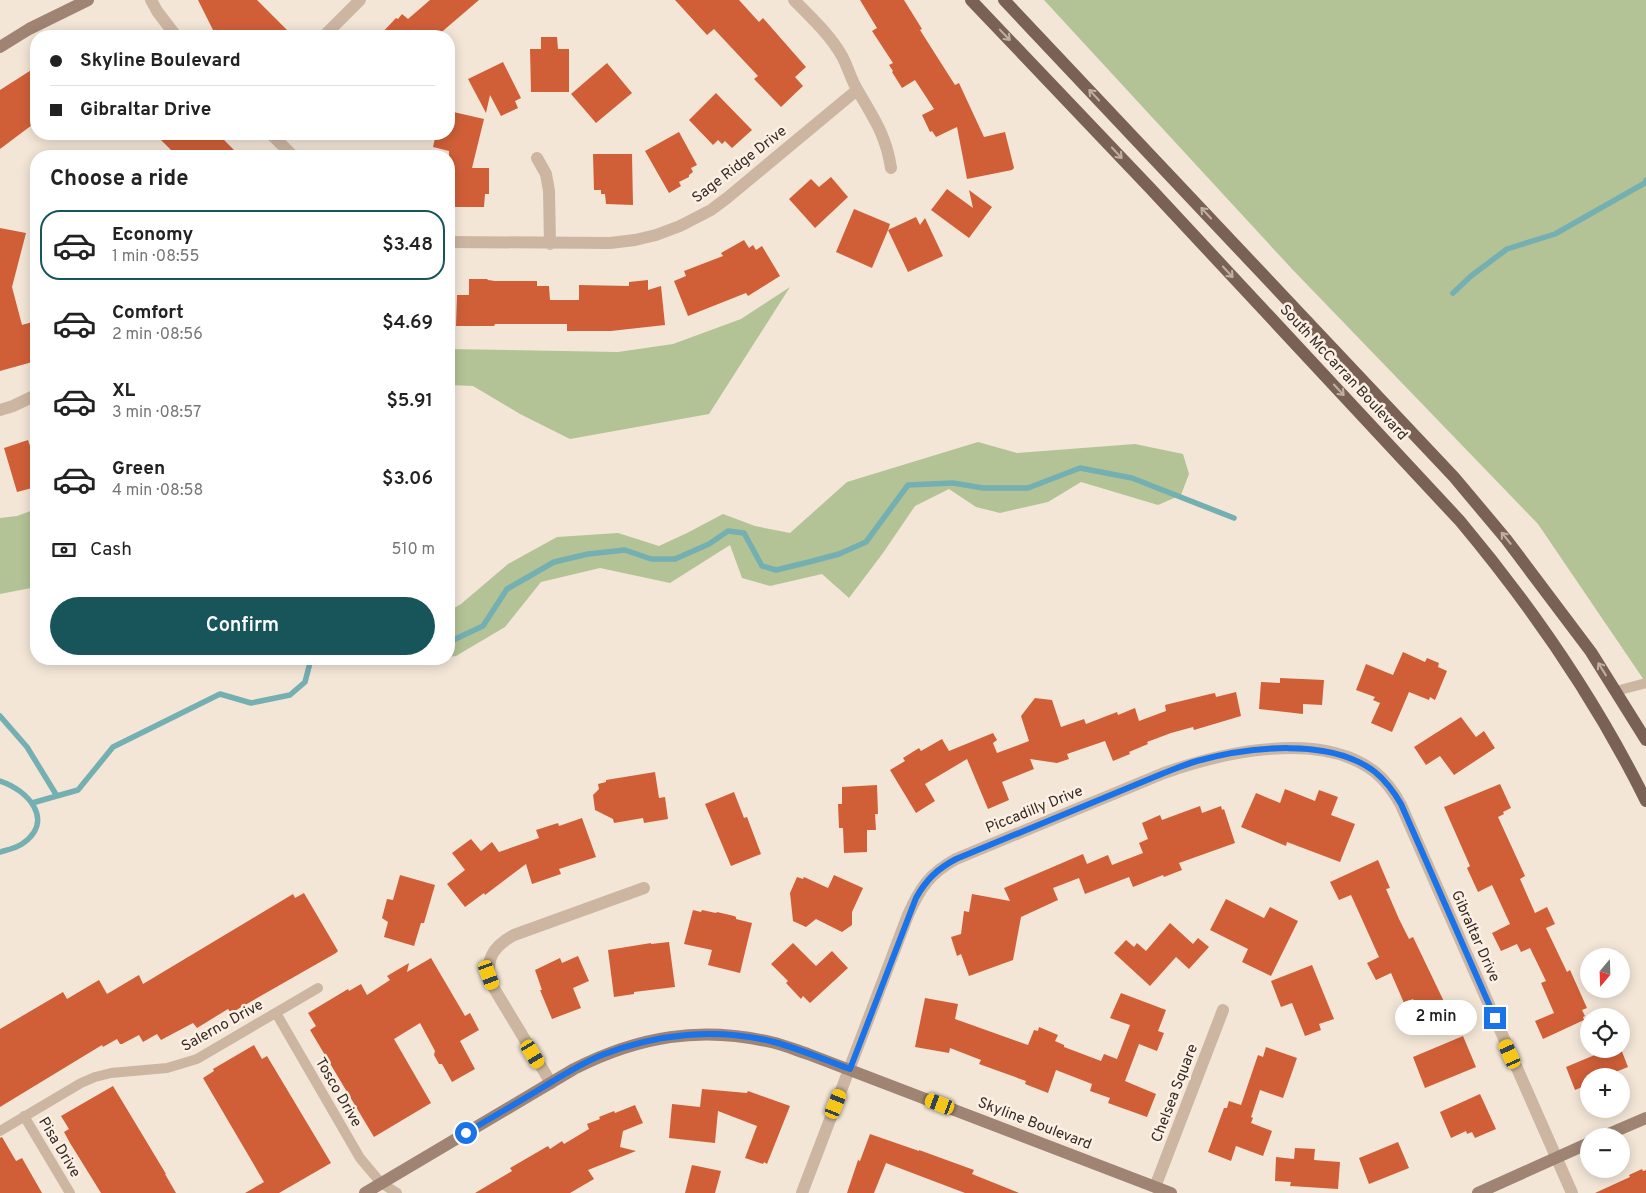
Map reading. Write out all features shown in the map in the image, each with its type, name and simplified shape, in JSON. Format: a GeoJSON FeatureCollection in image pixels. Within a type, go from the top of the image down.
{"type":"FeatureCollection","features":[{"type":"Feature","properties":{"kind":"main road","name":"South McCarran Boulevard"},"geometry":{"type":"LineString","coordinates":[[971,0],[1144,181],[1472,535],[1554,644],[1624,757],[1646,801]]}},
{"type":"Feature","properties":{"kind":"main road","name":"South McCarran Boulevard"},"geometry":{"type":"LineString","coordinates":[[1004,0],[1454,477],[1506,539],[1592,652],[1646,740]]}},
{"type":"Feature","properties":{"kind":"street"},"geometry":{"type":"LineString","coordinates":[[0,47],[29,29],[88,0]]}},
{"type":"Feature","properties":{"kind":"street"},"geometry":{"type":"LineString","coordinates":[[151,0],[172,30]]}},
{"type":"Feature","properties":{"kind":"street"},"geometry":{"type":"LineString","coordinates":[[330,30],[360,0]]}},
{"type":"Feature","properties":{"kind":"street"},"geometry":{"type":"LineString","coordinates":[[794,0],[833,42],[842,55],[857,90],[885,140],[891,168]]}},
{"type":"Feature","properties":{"kind":"street","name":"Sage Ridge Drive"},"geometry":{"type":"LineString","coordinates":[[455,242],[610,243],[635,240],[680,226],[727,198],[857,90]]}},
{"type":"Feature","properties":{"kind":"street"},"geometry":{"type":"LineString","coordinates":[[277,140],[287,150]]}},
{"type":"Feature","properties":{"kind":"street"},"geometry":{"type":"LineString","coordinates":[[537,158],[546,174],[549,191],[550,244]]}},
{"type":"Feature","properties":{"kind":"street"},"geometry":{"type":"LineString","coordinates":[[0,410],[30,398]]}},
{"type":"Feature","properties":{"kind":"street","name":"Piccadilly Drive"},"geometry":{"type":"LineString","coordinates":[[802,1193],[916,898],[932,875],[942,866],[1155,776],[1197,761],[1238,753],[1286,748],[1325,751],[1357,761]]}},
{"type":"Feature","properties":{"kind":"street","name":"Gibraltar Drive"},"geometry":{"type":"LineString","coordinates":[[1357,761],[1374,771],[1384,780],[1401,804],[1572,1193]]}},
{"type":"Feature","properties":{"kind":"street"},"geometry":{"type":"LineString","coordinates":[[551,1083],[492,985],[489,970],[491,956],[496,948],[514,935],[644,888]]}},
{"type":"Feature","properties":{"kind":"street","name":"Chelsea Square"},"geometry":{"type":"LineString","coordinates":[[1155,1187],[1223,1010]]}},
{"type":"Feature","properties":{"kind":"street","name":"Skyline Boulevard"},"geometry":{"type":"LineString","coordinates":[[365,1193],[382,1188],[551,1083],[601,1055],[641,1042],[673,1036],[709,1034],[742,1036],[773,1042],[850,1069],[1171,1193]]}},
{"type":"Feature","properties":{"kind":"street"},"geometry":{"type":"LineString","coordinates":[[1623,1128],[1646,1118]]}},
{"type":"Feature","properties":{"kind":"street"},"geometry":{"type":"LineString","coordinates":[[1478,1193],[1580,1147]]}},
{"type":"Feature","properties":{"kind":"lane"},"geometry":{"type":"LineString","coordinates":[[1616,691],[1646,683]]}},
{"type":"Feature","properties":{"kind":"lane","name":"Salerno Drive"},"geometry":{"type":"LineString","coordinates":[[0,1131],[81,1083],[110,1073],[167,1068],[197,1059],[318,988]]}},
{"type":"Feature","properties":{"kind":"lane","name":"Tosco Drive"},"geometry":{"type":"LineString","coordinates":[[276,1013],[360,1158],[382,1188]]}},
{"type":"Feature","properties":{"kind":"lane","name":"Pisa Drive"},"geometry":{"type":"LineString","coordinates":[[24,1116],[70,1193]]}},
{"type":"Feature","properties":{"kind":"lane"},"geometry":{"type":"LineString","coordinates":[[382,1188],[397,1193]]}},
{"type":"Feature","properties":{"kind":"green space"},"geometry":{"type":"Polygon","coordinates":[[[1044,0],[1646,0],[1646,683],[1538,524],[1292,269],[1044,0]]]}},
{"type":"Feature","properties":{"kind":"green space"},"geometry":{"type":"Polygon","coordinates":[[[790,287],[709,414],[570,439],[520,414],[473,386],[455,385],[455,349],[618,352],[673,344],[741,319],[790,287]]]}},
{"type":"Feature","properties":{"kind":"green space"},"geometry":{"type":"Polygon","coordinates":[[[978,442],[1017,453],[1135,444],[1183,454],[1189,474],[1181,495],[1158,505],[1081,482],[1048,502],[1000,513],[976,507],[949,489],[915,506],[849,598],[822,574],[770,586],[742,578],[730,545],[670,583],[600,568],[541,582],[505,627],[455,656],[455,608],[508,564],[557,537],[618,533],[659,546],[723,514],[755,526],[790,533],[847,482],[978,442]]]}},
{"type":"Feature","properties":{"kind":"green space"},"geometry":{"type":"Polygon","coordinates":[[[30,511],[30,588],[0,594],[0,518],[17,516],[30,511]]]}},
{"type":"Feature","properties":{"kind":"building"},"geometry":{"type":"Polygon","coordinates":[[[198,0],[257,0],[287,30],[213,30],[198,0]]]}},
{"type":"Feature","properties":{"kind":"building"},"geometry":{"type":"Polygon","coordinates":[[[430,0],[479,0],[444,30],[385,30],[402,14],[408,19],[430,0]]]}},
{"type":"Feature","properties":{"kind":"building"},"geometry":{"type":"Polygon","coordinates":[[[675,0],[739,0],[759,22],[763,18],[806,67],[795,77],[803,86],[781,107],[754,79],[758,76],[714,29],[707,35],[675,0]]]}},
{"type":"Feature","properties":{"kind":"building"},"geometry":{"type":"Polygon","coordinates":[[[860,0],[904,0],[922,29],[920,30],[955,85],[959,83],[984,137],[1005,132],[1014,168],[1012,170],[967,179],[957,127],[936,137],[932,131],[930,132],[922,115],[934,109],[915,80],[902,88],[889,65],[893,63],[872,31],[877,28],[860,0]]]}},
{"type":"Feature","properties":{"kind":"building"},"geometry":{"type":"Polygon","coordinates":[[[541,37],[557,37],[558,49],[569,49],[569,92],[531,92],[530,49],[541,49],[541,37]]]}},
{"type":"Feature","properties":{"kind":"building"},"geometry":{"type":"Polygon","coordinates":[[[503,62],[521,98],[515,101],[518,108],[501,116],[490,95],[486,113],[468,79],[503,62]]]}},
{"type":"Feature","properties":{"kind":"building"},"geometry":{"type":"Polygon","coordinates":[[[607,63],[632,93],[596,123],[571,94],[607,63]]]}},
{"type":"Feature","properties":{"kind":"building"},"geometry":{"type":"Polygon","coordinates":[[[30,71],[30,126],[0,149],[0,90],[30,71]]]}},
{"type":"Feature","properties":{"kind":"building"},"geometry":{"type":"Polygon","coordinates":[[[716,93],[752,130],[732,148],[725,141],[722,144],[718,140],[713,145],[689,120],[716,93]]]}},
{"type":"Feature","properties":{"kind":"building"},"geometry":{"type":"Polygon","coordinates":[[[455,112],[484,119],[472,168],[489,168],[489,194],[485,194],[484,207],[455,207],[455,150],[433,147],[435,140],[455,140],[455,112]]]}},
{"type":"Feature","properties":{"kind":"building"},"geometry":{"type":"Polygon","coordinates":[[[679,132],[697,165],[691,168],[693,172],[689,177],[679,182],[681,186],[669,193],[645,151],[679,132]]]}},
{"type":"Feature","properties":{"kind":"building"},"geometry":{"type":"Polygon","coordinates":[[[161,140],[224,140],[234,150],[171,150],[161,140]]]}},
{"type":"Feature","properties":{"kind":"building"},"geometry":{"type":"Polygon","coordinates":[[[593,154],[632,154],[633,205],[606,204],[605,194],[601,194],[601,190],[594,190],[593,154]]]}},
{"type":"Feature","properties":{"kind":"building"},"geometry":{"type":"Polygon","coordinates":[[[831,177],[848,197],[815,228],[789,199],[811,179],[819,187],[831,177]]]}},
{"type":"Feature","properties":{"kind":"building"},"geometry":{"type":"Polygon","coordinates":[[[947,189],[973,208],[969,190],[992,207],[969,238],[931,210],[947,189]]]}},
{"type":"Feature","properties":{"kind":"building"},"geometry":{"type":"Polygon","coordinates":[[[854,209],[890,224],[872,268],[836,252],[854,209]]]}},
{"type":"Feature","properties":{"kind":"building"},"geometry":{"type":"Polygon","coordinates":[[[916,217],[920,225],[925,218],[943,256],[908,272],[888,230],[916,217]]]}},
{"type":"Feature","properties":{"kind":"building"},"geometry":{"type":"Polygon","coordinates":[[[0,228],[26,233],[12,287],[22,325],[30,323],[30,363],[0,371],[0,228]]]}},
{"type":"Feature","properties":{"kind":"building"},"geometry":{"type":"Polygon","coordinates":[[[744,240],[749,248],[753,245],[756,250],[762,246],[780,276],[748,296],[746,293],[688,316],[674,281],[686,276],[684,271],[723,256],[721,253],[744,240]]]}},
{"type":"Feature","properties":{"kind":"building"},"geometry":{"type":"Polygon","coordinates":[[[469,279],[537,281],[537,286],[549,286],[550,300],[579,300],[579,285],[629,286],[629,282],[648,280],[648,290],[661,286],[665,325],[611,331],[567,331],[567,324],[456,326],[457,295],[469,295],[469,279]]]}},
{"type":"Feature","properties":{"kind":"building"},"geometry":{"type":"Polygon","coordinates":[[[28,440],[30,446],[30,489],[17,492],[4,448],[28,440]]]}},
{"type":"Feature","properties":{"kind":"building"},"geometry":{"type":"Polygon","coordinates":[[[1403,652],[1425,662],[1427,658],[1439,663],[1438,667],[1447,671],[1435,700],[1430,697],[1429,700],[1409,692],[1392,732],[1371,723],[1380,703],[1373,700],[1375,697],[1356,690],[1366,664],[1393,675],[1403,652]]]}},
{"type":"Feature","properties":{"kind":"building"},"geometry":{"type":"Polygon","coordinates":[[[1280,678],[1324,680],[1322,705],[1303,704],[1303,714],[1259,709],[1261,682],[1280,683],[1280,678]]]}},
{"type":"Feature","properties":{"kind":"building"},"geometry":{"type":"Polygon","coordinates":[[[1236,692],[1241,716],[1194,730],[1193,727],[1171,733],[1147,742],[1148,744],[1113,761],[1105,741],[1067,754],[1069,759],[1057,763],[1030,759],[1034,769],[1002,782],[1009,800],[988,809],[967,759],[925,784],[935,801],[916,813],[890,770],[905,761],[903,758],[919,748],[921,751],[942,739],[949,751],[993,733],[997,740],[993,743],[997,753],[1029,741],[1021,716],[1035,698],[1052,700],[1061,727],[1084,719],[1086,724],[1117,712],[1118,715],[1135,708],[1139,721],[1166,711],[1165,705],[1215,693],[1216,697],[1236,692]]]}},
{"type":"Feature","properties":{"kind":"building"},"geometry":{"type":"Polygon","coordinates":[[[1461,717],[1476,737],[1484,731],[1495,748],[1454,775],[1440,756],[1426,765],[1414,747],[1461,717]]]}},
{"type":"Feature","properties":{"kind":"building"},"geometry":{"type":"Polygon","coordinates":[[[655,772],[659,798],[665,797],[668,819],[644,823],[643,818],[614,823],[613,819],[595,810],[593,795],[599,789],[598,784],[606,782],[606,780],[655,772]]]}},
{"type":"Feature","properties":{"kind":"building"},"geometry":{"type":"Polygon","coordinates":[[[1500,784],[1511,808],[1498,817],[1525,876],[1520,879],[1535,913],[1547,907],[1555,924],[1546,928],[1567,972],[1570,970],[1580,992],[1580,998],[1583,998],[1587,1008],[1580,1008],[1580,1022],[1543,1039],[1535,1021],[1554,1013],[1541,983],[1546,981],[1530,948],[1521,952],[1517,944],[1501,951],[1492,933],[1510,924],[1492,885],[1478,892],[1467,868],[1470,866],[1444,807],[1500,784]]]}},
{"type":"Feature","properties":{"kind":"building"},"geometry":{"type":"Polygon","coordinates":[[[877,785],[878,814],[875,814],[876,830],[867,830],[867,852],[844,853],[843,828],[839,828],[838,804],[842,804],[842,787],[877,785]]]}},
{"type":"Feature","properties":{"kind":"building"},"geometry":{"type":"Polygon","coordinates":[[[1285,789],[1315,801],[1319,790],[1338,797],[1331,815],[1355,824],[1340,862],[1287,842],[1286,846],[1241,827],[1256,793],[1280,803],[1285,789]]]}},
{"type":"Feature","properties":{"kind":"building"},"geometry":{"type":"Polygon","coordinates":[[[734,792],[744,818],[747,817],[761,854],[731,866],[705,804],[734,792]]]}},
{"type":"Feature","properties":{"kind":"building"},"geometry":{"type":"Polygon","coordinates":[[[1200,806],[1202,813],[1221,806],[1222,810],[1224,809],[1235,843],[1179,863],[1182,870],[1164,877],[1163,875],[1133,887],[1129,877],[1085,894],[1079,878],[1053,888],[1058,900],[1021,917],[1013,960],[969,976],[961,954],[957,956],[951,937],[961,934],[964,911],[969,912],[972,894],[1010,901],[1004,888],[1083,854],[1087,864],[1108,855],[1112,865],[1143,853],[1139,843],[1148,839],[1142,823],[1160,815],[1162,820],[1200,806]]]}},
{"type":"Feature","properties":{"kind":"building"},"geometry":{"type":"Polygon","coordinates":[[[582,818],[596,857],[559,869],[561,874],[532,884],[526,864],[485,895],[484,893],[465,907],[447,884],[465,870],[452,853],[471,839],[481,851],[492,842],[499,852],[539,838],[536,830],[558,823],[559,826],[582,818]]]}},
{"type":"Feature","properties":{"kind":"building"},"geometry":{"type":"Polygon","coordinates":[[[1378,860],[1390,888],[1386,889],[1399,919],[1409,939],[1413,937],[1449,1012],[1423,1023],[1413,999],[1404,1003],[1391,973],[1376,980],[1367,963],[1379,957],[1351,895],[1339,900],[1330,882],[1378,860]]]}},
{"type":"Feature","properties":{"kind":"building"},"geometry":{"type":"Polygon","coordinates":[[[400,875],[435,885],[424,923],[421,923],[414,946],[384,937],[388,922],[382,918],[387,899],[393,900],[400,875]]]}},
{"type":"Feature","properties":{"kind":"building"},"geometry":{"type":"Polygon","coordinates":[[[834,875],[863,888],[852,912],[852,925],[842,932],[816,919],[806,927],[793,921],[790,893],[797,877],[803,879],[804,877],[828,888],[834,875]]]}},
{"type":"Feature","properties":{"kind":"building"},"geometry":{"type":"Polygon","coordinates":[[[304,893],[338,951],[336,953],[231,1013],[228,1009],[197,1028],[193,1023],[161,1040],[157,1034],[143,1042],[139,1035],[122,1044],[117,1039],[103,1047],[102,1045],[0,1107],[0,1029],[63,992],[67,999],[99,980],[107,994],[139,975],[143,984],[293,894],[295,898],[304,893]]]}},
{"type":"Feature","properties":{"kind":"building"},"geometry":{"type":"Polygon","coordinates":[[[1226,899],[1264,918],[1270,907],[1298,921],[1271,976],[1242,962],[1248,949],[1210,930],[1226,899]]]}},
{"type":"Feature","properties":{"kind":"building"},"geometry":{"type":"Polygon","coordinates":[[[693,910],[717,912],[752,923],[740,973],[708,965],[712,950],[684,944],[693,910]]]}},
{"type":"Feature","properties":{"kind":"building"},"geometry":{"type":"Polygon","coordinates":[[[1170,923],[1193,944],[1198,938],[1209,947],[1189,969],[1176,957],[1150,986],[1114,953],[1126,940],[1134,947],[1137,943],[1146,951],[1170,923]]]}},
{"type":"Feature","properties":{"kind":"building"},"geometry":{"type":"Polygon","coordinates":[[[669,942],[675,987],[634,992],[634,994],[614,997],[608,950],[669,942]]]}},
{"type":"Feature","properties":{"kind":"building"},"geometry":{"type":"Polygon","coordinates":[[[793,943],[816,966],[832,951],[848,968],[810,1003],[803,996],[801,999],[786,983],[788,981],[771,964],[793,943]]]}},
{"type":"Feature","properties":{"kind":"building"},"geometry":{"type":"Polygon","coordinates":[[[578,956],[589,981],[573,988],[581,1008],[552,1019],[540,990],[542,990],[535,970],[560,958],[562,963],[578,956]]]}},
{"type":"Feature","properties":{"kind":"building"},"geometry":{"type":"Polygon","coordinates":[[[431,958],[465,1016],[470,1013],[479,1030],[460,1041],[475,1069],[452,1082],[442,1064],[439,1064],[434,1055],[435,1051],[420,1023],[394,1039],[431,1103],[374,1137],[310,1030],[316,1026],[308,1013],[348,989],[349,991],[361,984],[367,995],[390,980],[387,976],[409,963],[407,972],[431,958]]]}},
{"type":"Feature","properties":{"kind":"building"},"geometry":{"type":"Polygon","coordinates":[[[1312,965],[1334,1019],[1319,1024],[1321,1030],[1305,1036],[1292,1003],[1281,1007],[1271,981],[1312,965]]]}},
{"type":"Feature","properties":{"kind":"building"},"geometry":{"type":"Polygon","coordinates":[[[1121,993],[1166,1010],[1158,1031],[1164,1033],[1157,1051],[1139,1044],[1125,1081],[1156,1094],[1147,1117],[1108,1103],[1110,1098],[1090,1091],[1092,1084],[1056,1070],[1048,1093],[1025,1084],[1026,1081],[979,1064],[981,1060],[950,1048],[949,1053],[915,1047],[925,998],[958,1004],[955,1019],[1028,1045],[1034,1030],[1038,1031],[1039,1027],[1058,1035],[1055,1041],[1064,1045],[1064,1047],[1101,1061],[1104,1054],[1117,1059],[1130,1025],[1110,1018],[1121,993]]]}},
{"type":"Feature","properties":{"kind":"building"},"geometry":{"type":"Polygon","coordinates":[[[1463,1036],[1476,1067],[1425,1088],[1413,1057],[1463,1036]]]}},
{"type":"Feature","properties":{"kind":"building"},"geometry":{"type":"Polygon","coordinates":[[[254,1045],[262,1059],[267,1056],[331,1163],[279,1193],[245,1193],[264,1182],[203,1078],[214,1071],[213,1069],[254,1045]]]}},
{"type":"Feature","properties":{"kind":"building"},"geometry":{"type":"Polygon","coordinates":[[[1266,1047],[1297,1058],[1283,1098],[1260,1090],[1251,1117],[1253,1118],[1251,1123],[1272,1131],[1263,1156],[1236,1146],[1231,1161],[1208,1152],[1224,1108],[1227,1108],[1229,1101],[1241,1105],[1258,1055],[1263,1057],[1266,1047]]]}},
{"type":"Feature","properties":{"kind":"building"},"geometry":{"type":"Polygon","coordinates":[[[1588,1058],[1624,1058],[1628,1067],[1580,1068],[1580,1088],[1575,1090],[1566,1067],[1588,1058]]]}},
{"type":"Feature","properties":{"kind":"building"},"geometry":{"type":"Polygon","coordinates":[[[113,1086],[176,1193],[101,1193],[70,1143],[64,1132],[69,1129],[61,1116],[113,1086]]]}},
{"type":"Feature","properties":{"kind":"building"},"geometry":{"type":"Polygon","coordinates":[[[702,1089],[747,1093],[748,1091],[790,1106],[767,1164],[745,1158],[757,1126],[718,1111],[715,1143],[669,1138],[672,1104],[700,1107],[702,1089]]]}},
{"type":"Feature","properties":{"kind":"building"},"geometry":{"type":"Polygon","coordinates":[[[1480,1094],[1496,1129],[1475,1138],[1472,1132],[1467,1134],[1466,1131],[1451,1138],[1440,1112],[1480,1094]]]}},
{"type":"Feature","properties":{"kind":"building"},"geometry":{"type":"Polygon","coordinates":[[[635,1105],[643,1123],[623,1131],[620,1147],[636,1151],[588,1170],[594,1179],[570,1193],[475,1193],[512,1171],[510,1168],[548,1146],[550,1149],[562,1141],[564,1144],[589,1129],[587,1124],[600,1119],[599,1117],[635,1105]]]}},
{"type":"Feature","properties":{"kind":"building"},"geometry":{"type":"Polygon","coordinates":[[[870,1134],[974,1170],[972,1174],[1019,1193],[965,1193],[886,1163],[874,1193],[847,1193],[858,1160],[860,1161],[870,1134]]]}},
{"type":"Feature","properties":{"kind":"building"},"geometry":{"type":"Polygon","coordinates":[[[2,1137],[16,1161],[22,1158],[42,1193],[0,1193],[0,1138],[2,1137]]]}},
{"type":"Feature","properties":{"kind":"building"},"geometry":{"type":"Polygon","coordinates":[[[1398,1142],[1409,1168],[1369,1184],[1359,1158],[1398,1142]]]}},
{"type":"Feature","properties":{"kind":"building"},"geometry":{"type":"Polygon","coordinates":[[[1295,1148],[1315,1149],[1314,1160],[1340,1162],[1338,1189],[1290,1186],[1291,1182],[1275,1181],[1276,1157],[1294,1159],[1295,1148]]]}},
{"type":"Feature","properties":{"kind":"building"},"geometry":{"type":"Polygon","coordinates":[[[692,1165],[721,1171],[715,1193],[685,1193],[692,1165]]]}},
{"type":"Feature","properties":{"kind":"building"},"geometry":{"type":"Polygon","coordinates":[[[1642,1169],[1643,1171],[1646,1170],[1646,1193],[1595,1193],[1630,1178],[1630,1175],[1642,1169]]]}},
{"type":"Feature","properties":{"kind":"waterway"},"geometry":{"type":"LineString","coordinates":[[1453,293],[1471,276],[1507,249],[1555,234],[1645,183],[1646,180]]}},
{"type":"Feature","properties":{"kind":"waterway"},"geometry":{"type":"LineString","coordinates":[[455,639],[483,626],[507,589],[554,562],[588,554],[625,550],[651,559],[675,559],[709,544],[728,531],[744,533],[762,566],[776,570],[839,554],[866,542],[908,485],[953,483],[983,488],[1028,488],[1080,468],[1132,478],[1234,518]]}},
{"type":"Feature","properties":{"kind":"waterway"},"geometry":{"type":"LineString","coordinates":[[32,803],[78,790],[113,747],[220,694],[251,703],[290,695],[305,682],[309,665]]}},
{"type":"Feature","properties":{"kind":"waterway"},"geometry":{"type":"LineString","coordinates":[[0,716],[27,747],[57,796]]}},
{"type":"Feature","properties":{"kind":"waterway"},"geometry":{"type":"LineString","coordinates":[[0,781],[20,791],[34,807],[37,816],[37,826],[32,835],[22,844],[0,852]]}},
{"type":"Feature","properties":{"kind":"route"},"geometry":{"type":"LineString","coordinates":[[466,1133],[601,1055],[641,1042],[673,1036],[709,1034],[742,1036],[773,1042],[850,1069],[908,914],[922,888],[942,866],[1197,761],[1270,749],[1301,748],[1342,755],[1374,771],[1384,780],[1401,804],[1495,1018]]}}]}
